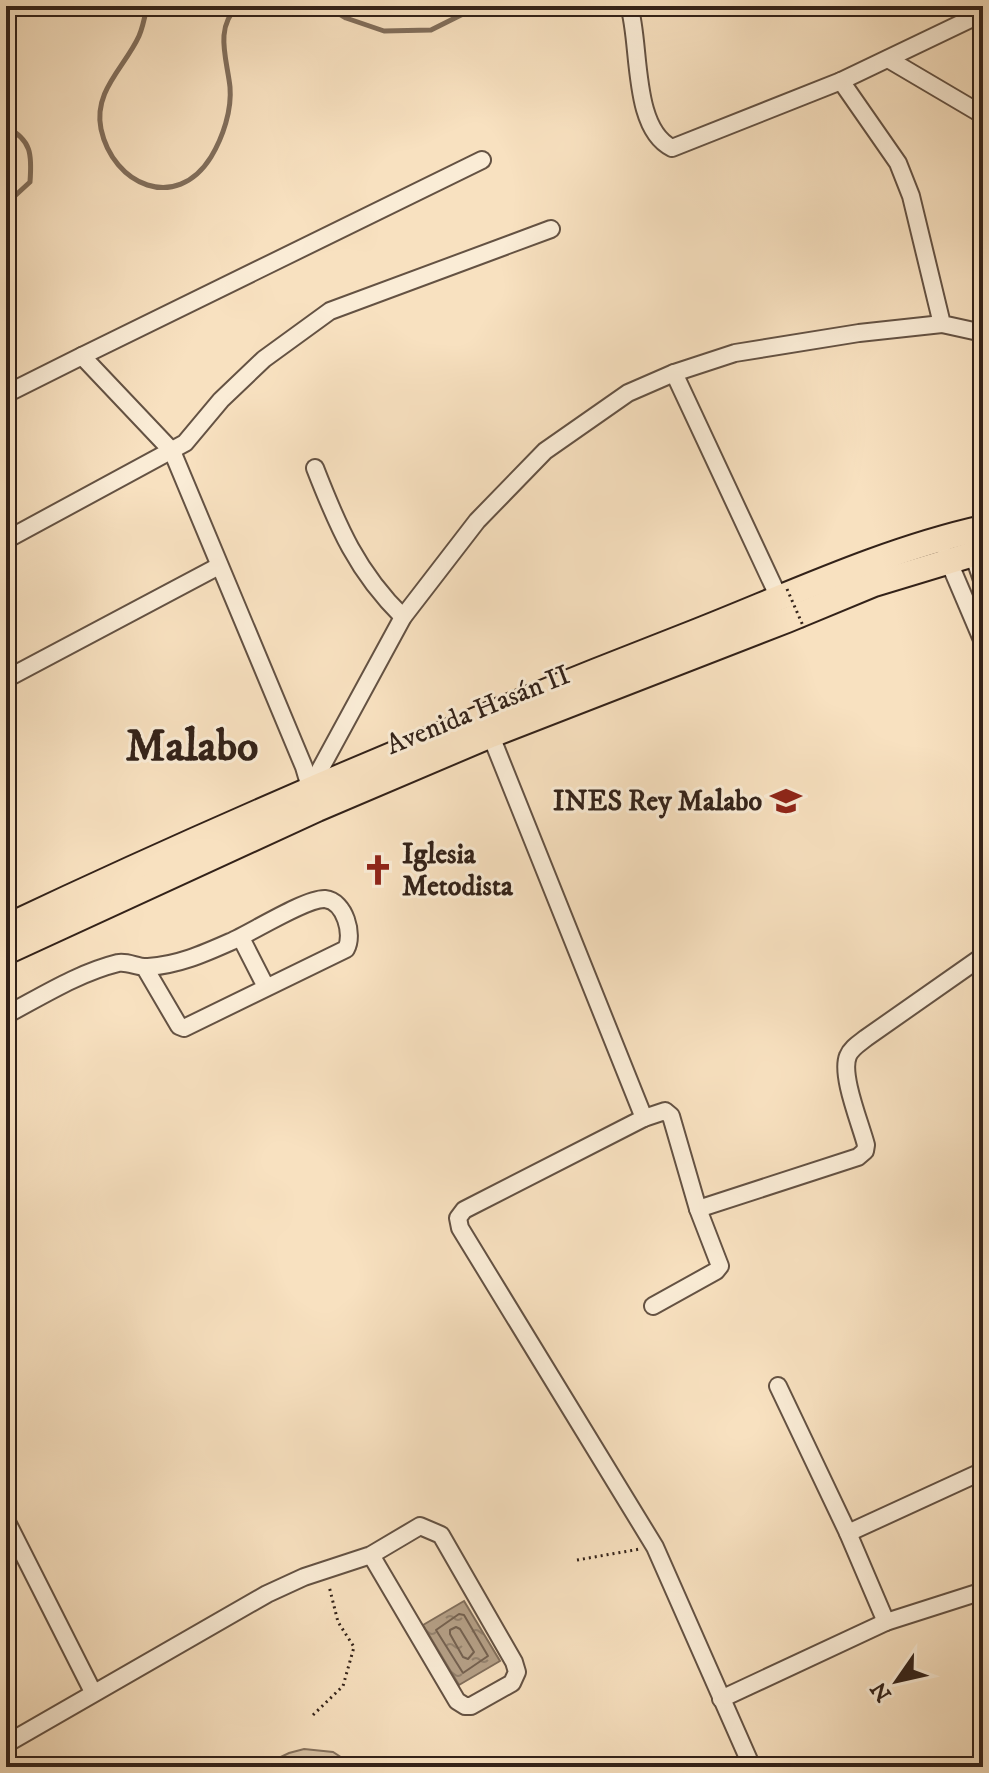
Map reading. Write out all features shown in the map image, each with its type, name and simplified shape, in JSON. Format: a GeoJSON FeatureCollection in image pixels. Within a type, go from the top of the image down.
{"type":"FeatureCollection","features":[{"type":"Feature","properties":{"kind":"main road","name":"Avenida Hasán II"},"geometry":{"type":"LineString","coordinates":[[487,726],[787,620],[874,584],[983,528]]}},
{"type":"Feature","properties":{"kind":"main road","name":"Avenida Hasán II"},"geometry":{"type":"LineString","coordinates":[[6,927],[487,726],[783,594],[944,549],[978,553]]}},
{"type":"Feature","properties":{"kind":"main road","name":"Avenida Hasán II"},"geometry":{"type":"LineString","coordinates":[[6,952],[313,798]]}},
{"type":"Feature","properties":{"kind":"street"},"geometry":{"type":"LineString","coordinates":[[629,6],[640,94],[657,135],[672,148],[841,81],[977,12]]}},
{"type":"Feature","properties":{"kind":"street"},"geometry":{"type":"LineString","coordinates":[[888,59],[983,115]]}},
{"type":"Feature","properties":{"kind":"street"},"geometry":{"type":"LineString","coordinates":[[841,81],[898,163],[911,196],[942,324]]}},
{"type":"Feature","properties":{"kind":"street"},"geometry":{"type":"LineString","coordinates":[[6,394],[482,160]]}},
{"type":"Feature","properties":{"kind":"street"},"geometry":{"type":"LineString","coordinates":[[6,540],[185,443],[221,400],[264,359],[330,311],[551,229]]}},
{"type":"Feature","properties":{"kind":"street"},"geometry":{"type":"LineString","coordinates":[[313,798],[403,617],[477,521],[545,451],[628,393],[674,373],[735,353],[859,333],[942,324],[983,333]]}},
{"type":"Feature","properties":{"kind":"street"},"geometry":{"type":"LineString","coordinates":[[82,356],[172,451],[304,767],[313,798]]}},
{"type":"Feature","properties":{"kind":"street"},"geometry":{"type":"LineString","coordinates":[[674,373],[783,594]]}},
{"type":"Feature","properties":{"kind":"street"},"geometry":{"type":"LineString","coordinates":[[315,468],[351,554],[367,579],[403,617]]}},
{"type":"Feature","properties":{"kind":"street"},"geometry":{"type":"LineString","coordinates":[[944,549],[983,642]]}},
{"type":"Feature","properties":{"kind":"street"},"geometry":{"type":"LineString","coordinates":[[978,553],[983,582]]}},
{"type":"Feature","properties":{"kind":"street"},"geometry":{"type":"LineString","coordinates":[[6,679],[219,566]]}},
{"type":"Feature","properties":{"kind":"street"},"geometry":{"type":"LineString","coordinates":[[487,726],[644,1118]]}},
{"type":"Feature","properties":{"kind":"street"},"geometry":{"type":"LineString","coordinates":[[6,1015],[84,974],[122,962],[145,968],[190,960],[241,938],[311,901],[326,899],[334,902],[342,912],[351,942],[346,949],[184,1028],[179,1026],[145,968]]}},
{"type":"Feature","properties":{"kind":"street"},"geometry":{"type":"LineString","coordinates":[[241,938],[266,987]]}},
{"type":"Feature","properties":{"kind":"street"},"geometry":{"type":"LineString","coordinates":[[698,1209],[858,1157],[865,1151],[866,1145],[847,1079],[847,1058],[853,1048],[983,956]]}},
{"type":"Feature","properties":{"kind":"street"},"geometry":{"type":"LineString","coordinates":[[653,1306],[720,1266],[698,1209],[671,1116],[665,1111],[644,1118],[464,1210],[458,1218],[460,1228],[655,1547],[752,1767]]}},
{"type":"Feature","properties":{"kind":"street"},"geometry":{"type":"LineString","coordinates":[[778,1386],[848,1533],[886,1622]]}},
{"type":"Feature","properties":{"kind":"street"},"geometry":{"type":"LineString","coordinates":[[848,1533],[983,1471]]}},
{"type":"Feature","properties":{"kind":"street"},"geometry":{"type":"LineString","coordinates":[[6,1520],[93,1692]]}},
{"type":"Feature","properties":{"kind":"street"},"geometry":{"type":"LineString","coordinates":[[6,1744],[267,1594],[304,1577],[371,1555],[420,1526],[441,1535],[514,1662],[517,1672],[512,1683],[471,1706],[457,1701],[371,1555]]}},
{"type":"Feature","properties":{"kind":"street"},"geometry":{"type":"LineString","coordinates":[[721,1699],[886,1622],[983,1591]]}},
{"type":"Feature","properties":{"kind":"path"},"geometry":{"type":"LineString","coordinates":[[783,594],[804,628]]}},
{"type":"Feature","properties":{"kind":"path"},"geometry":{"type":"LineString","coordinates":[[577,1560],[655,1547]]}},
{"type":"Feature","properties":{"kind":"path"},"geometry":{"type":"LineString","coordinates":[[313,1715],[343,1686],[354,1647],[338,1622],[325,1571]]}},
{"type":"Feature","properties":{"kind":"shaded area"},"geometry":{"type":"Polygon","coordinates":[[[304,1749],[333,1752],[356,1767],[260,1767],[304,1749]]]}},
{"type":"Feature","properties":{"kind":"water"},"geometry":{"type":"Polygon","coordinates":[[[464,1601],[500,1661],[459,1685],[423,1625],[464,1601]]]}},
{"type":"Feature","properties":{"kind":"waterway"},"geometry":{"type":"LineString","coordinates":[[147,6],[139,36],[106,91],[100,115],[101,129],[118,165],[147,185],[164,188],[181,184],[197,174],[219,141],[226,123],[230,96],[224,34],[226,24],[238,6]]}},
{"type":"Feature","properties":{"kind":"waterway"},"geometry":{"type":"LineString","coordinates":[[326,6],[346,18],[384,31],[431,30],[479,6]]}},
{"type":"Feature","properties":{"kind":"waterway"},"geometry":{"type":"LineString","coordinates":[[6,127],[26,143],[31,164],[30,182],[6,204]]}},
{"type":"Feature","properties":{"kind":"place","name":"INES Rey Malabo"},"geometry":{"type":"Point","coordinates":[786,801]}},
{"type":"Feature","properties":{"kind":"place","name":"Iglesia Metodista"},"geometry":{"type":"Point","coordinates":[378,870]}},
{"type":"Feature","properties":{"kind":"district","name":"Malabo"},"geometry":{"type":"Point","coordinates":[192,747]}}]}
